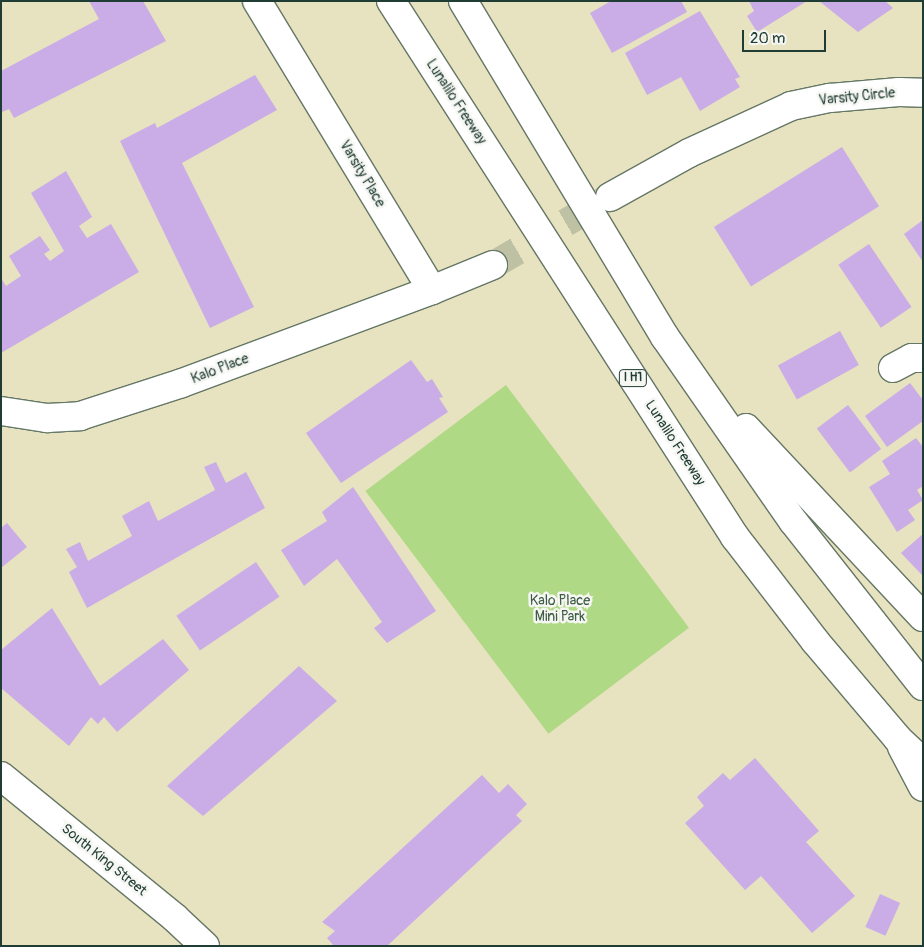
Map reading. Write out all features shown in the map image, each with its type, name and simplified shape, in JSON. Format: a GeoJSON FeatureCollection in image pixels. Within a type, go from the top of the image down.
{"type":"FeatureCollection","features":[{"type":"Feature","properties":{"kind":"main road","name":"Varsity Place"},"geometry":{"type":"LineString","coordinates":[[257,1],[432,290]]}},
{"type":"Feature","properties":{"kind":"main road","name":"Lunalilo Freeway"},"geometry":{"type":"LineString","coordinates":[[391,1],[735,537],[815,641],[898,739],[923,762]]}},
{"type":"Feature","properties":{"kind":"main road"},"geometry":{"type":"LineString","coordinates":[[463,1],[665,337],[793,521],[923,686]]}},
{"type":"Feature","properties":{"kind":"main road","name":"Varsity Circle"},"geometry":{"type":"LineString","coordinates":[[610,197],[689,153],[791,106],[839,97],[899,92],[923,93]]}},
{"type":"Feature","properties":{"kind":"main road"},"geometry":{"type":"LineString","coordinates":[[432,290],[493,265]]}},
{"type":"Feature","properties":{"kind":"main road","name":"Kalo Place"},"geometry":{"type":"LineString","coordinates":[[1,411],[47,418],[80,416],[182,383],[432,290]]}},
{"type":"Feature","properties":{"kind":"main road"},"geometry":{"type":"LineString","coordinates":[[665,337],[761,444],[923,617]]}},
{"type":"Feature","properties":{"kind":"main road"},"geometry":{"type":"LineString","coordinates":[[893,368],[912,358],[923,358]]}},
{"type":"Feature","properties":{"kind":"main road"},"geometry":{"type":"LineString","coordinates":[[898,739],[923,787]]}},
{"type":"Feature","properties":{"kind":"main road","name":"South King Street"},"geometry":{"type":"LineString","coordinates":[[1,776],[175,918],[206,946]]}},
{"type":"Feature","properties":{"kind":"green space","name":"Kalo Place Mini Park"},"geometry":{"type":"Polygon","coordinates":[[[506,385],[689,628],[548,734],[365,491],[506,385]]]}},
{"type":"Feature","properties":{"kind":"building"},"geometry":{"type":"Polygon","coordinates":[[[89,1],[143,1],[166,41],[14,118],[9,109],[2,112],[1,71],[99,19],[89,1]]]}},
{"type":"Feature","properties":{"kind":"building"},"geometry":{"type":"Polygon","coordinates":[[[611,1],[681,1],[687,12],[612,53],[590,13],[611,1]]]}},
{"type":"Feature","properties":{"kind":"building"},"geometry":{"type":"Polygon","coordinates":[[[749,1],[807,1],[757,32],[747,16],[754,11],[749,1]]]}},
{"type":"Feature","properties":{"kind":"building"},"geometry":{"type":"Polygon","coordinates":[[[819,1],[885,1],[893,8],[858,32],[819,1]]]}},
{"type":"Feature","properties":{"kind":"building"},"geometry":{"type":"Polygon","coordinates":[[[700,11],[740,77],[735,79],[740,87],[700,111],[681,77],[647,95],[625,53],[700,11]]]}},
{"type":"Feature","properties":{"kind":"building"},"geometry":{"type":"Polygon","coordinates":[[[255,75],[277,110],[182,163],[254,307],[210,328],[120,141],[155,123],[157,128],[255,75]]]}},
{"type":"Feature","properties":{"kind":"building"},"geometry":{"type":"Polygon","coordinates":[[[842,147],[879,206],[751,286],[714,227],[842,147]]]}},
{"type":"Feature","properties":{"kind":"building"},"geometry":{"type":"Polygon","coordinates":[[[66,171],[92,217],[79,226],[87,238],[111,224],[139,272],[1,353],[1,278],[6,286],[21,276],[9,256],[40,236],[50,250],[44,254],[50,261],[64,251],[31,193],[66,171]]]}},
{"type":"Feature","properties":{"kind":"building"},"geometry":{"type":"Polygon","coordinates":[[[923,220],[923,262],[904,234],[923,220]]]}},
{"type":"Feature","properties":{"kind":"building"},"geometry":{"type":"Polygon","coordinates":[[[869,244],[911,307],[881,328],[838,265],[869,244]]]}},
{"type":"Feature","properties":{"kind":"building"},"geometry":{"type":"Polygon","coordinates":[[[840,331],[859,365],[797,400],[778,365],[840,331]]]}},
{"type":"Feature","properties":{"kind":"building"},"geometry":{"type":"Polygon","coordinates":[[[411,360],[427,382],[432,379],[443,397],[439,398],[448,412],[341,483],[306,433],[411,360]]]}},
{"type":"Feature","properties":{"kind":"building"},"geometry":{"type":"Polygon","coordinates":[[[910,383],[923,400],[923,421],[887,447],[865,416],[910,383]]]}},
{"type":"Feature","properties":{"kind":"building"},"geometry":{"type":"Polygon","coordinates":[[[848,405],[881,449],[850,472],[817,428],[848,405]]]}},
{"type":"Feature","properties":{"kind":"building"},"geometry":{"type":"Polygon","coordinates":[[[916,438],[923,447],[923,486],[917,490],[923,500],[908,510],[915,520],[897,532],[869,487],[890,474],[882,461],[916,438]]]}},
{"type":"Feature","properties":{"kind":"building"},"geometry":{"type":"Polygon","coordinates":[[[216,462],[226,483],[246,472],[265,508],[87,608],[69,572],[77,567],[66,549],[80,542],[88,561],[132,536],[122,516],[149,501],[158,521],[215,490],[204,467],[216,462]]]}},
{"type":"Feature","properties":{"kind":"building"},"geometry":{"type":"Polygon","coordinates":[[[353,487],[436,611],[387,643],[374,628],[382,622],[337,559],[304,586],[281,550],[327,521],[322,512],[353,487]]]}},
{"type":"Feature","properties":{"kind":"building"},"geometry":{"type":"Polygon","coordinates":[[[7,523],[27,547],[1,568],[1,528],[7,523]]]}},
{"type":"Feature","properties":{"kind":"building"},"geometry":{"type":"Polygon","coordinates":[[[923,534],[923,576],[901,553],[923,534]]]}},
{"type":"Feature","properties":{"kind":"building"},"geometry":{"type":"Polygon","coordinates":[[[256,562],[279,597],[200,651],[176,616],[256,562]]]}},
{"type":"Feature","properties":{"kind":"building"},"geometry":{"type":"Polygon","coordinates":[[[52,608],[100,686],[163,639],[189,670],[117,732],[104,717],[98,724],[91,717],[69,746],[1,688],[1,650],[52,608]]]}},
{"type":"Feature","properties":{"kind":"building"},"geometry":{"type":"Polygon","coordinates":[[[299,666],[337,701],[203,816],[167,786],[299,666]]]}},
{"type":"Feature","properties":{"kind":"building"},"geometry":{"type":"Polygon","coordinates":[[[755,758],[819,831],[806,842],[855,896],[812,933],[761,876],[745,890],[685,823],[704,806],[697,797],[723,773],[730,780],[755,758]]]}},
{"type":"Feature","properties":{"kind":"building"},"geometry":{"type":"Polygon","coordinates":[[[482,775],[499,793],[508,784],[527,804],[516,815],[522,821],[387,946],[334,946],[327,938],[335,931],[322,922],[482,775]]]}},
{"type":"Feature","properties":{"kind":"building"},"geometry":{"type":"Polygon","coordinates":[[[880,894],[900,903],[885,936],[865,927],[880,894]]]}},
{"type":"Feature","properties":{"kind":"tunnel"},"geometry":{"type":"LineString","coordinates":[[493,265],[608,198]]}}]}
